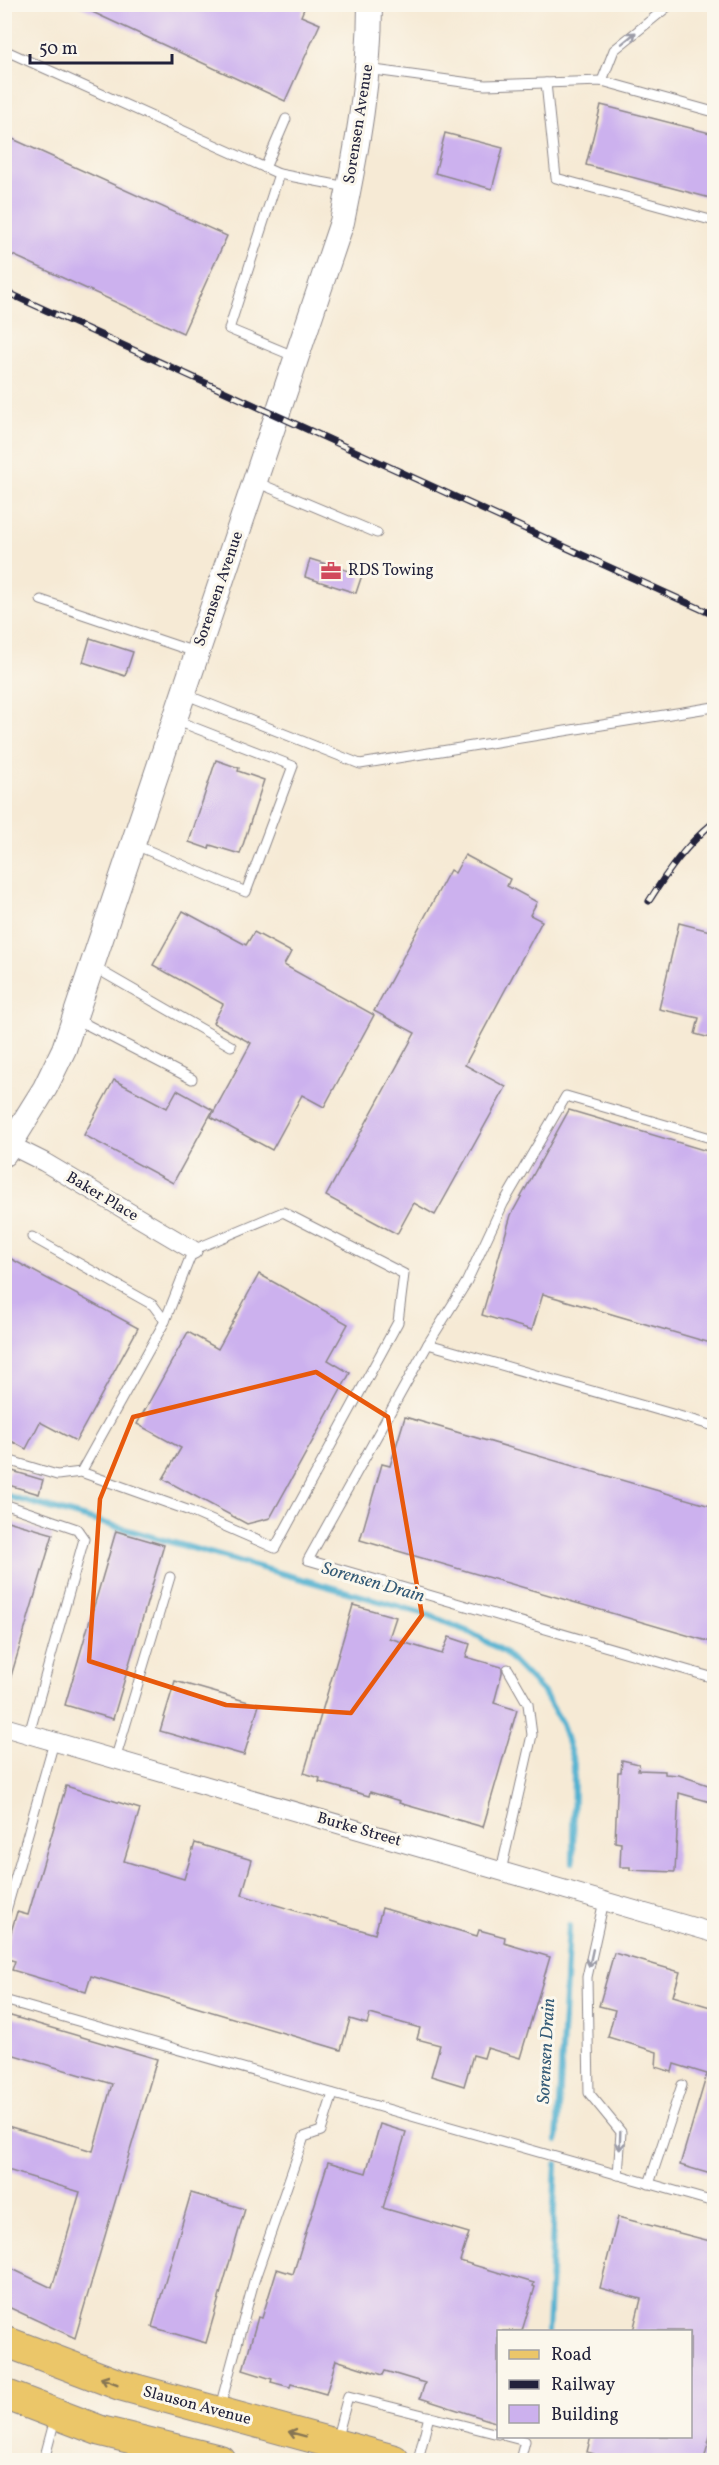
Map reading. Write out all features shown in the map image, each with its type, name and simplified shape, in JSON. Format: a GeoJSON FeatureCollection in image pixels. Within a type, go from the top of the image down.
{"type":"FeatureCollection","features":[{"type":"Feature","properties":{"kind":"main road","name":"Slauson Avenue"},"geometry":{"type":"LineString","coordinates":[[4,2341],[120,2385],[394,2460]]}},
{"type":"Feature","properties":{"kind":"main road"},"geometry":{"type":"LineString","coordinates":[[4,2394],[101,2431],[220,2460]]}},
{"type":"Feature","properties":{"kind":"street","name":"Sorensen Avenue"},"geometry":{"type":"LineString","coordinates":[[7,1149],[45,1088],[64,1049],[342,222],[360,134],[370,46],[370,4]]}},
{"type":"Feature","properties":{"kind":"street","name":"Baker Place"},"geometry":{"type":"LineString","coordinates":[[7,1149],[44,1162],[193,1251]]}},
{"type":"Feature","properties":{"kind":"street","name":"Burke Street"},"geometry":{"type":"LineString","coordinates":[[4,1727],[714,1933]]}},
{"type":"Feature","properties":{"kind":"lane"},"geometry":{"type":"LineString","coordinates":[[602,81],[614,50],[671,4]]}},
{"type":"Feature","properties":{"kind":"lane"},"geometry":{"type":"LineString","coordinates":[[4,50],[279,174],[349,187]]}},
{"type":"Feature","properties":{"kind":"lane"},"geometry":{"type":"LineString","coordinates":[[367,69],[485,86],[602,81],[714,112]]}},
{"type":"Feature","properties":{"kind":"lane"},"geometry":{"type":"LineString","coordinates":[[546,83],[556,178],[714,221]]}},
{"type":"Feature","properties":{"kind":"lane"},"geometry":{"type":"LineString","coordinates":[[265,168],[286,119]]}},
{"type":"Feature","properties":{"kind":"lane"},"geometry":{"type":"LineString","coordinates":[[279,174],[229,329],[297,358]]}},
{"type":"Feature","properties":{"kind":"lane"},"geometry":{"type":"LineString","coordinates":[[256,482],[377,533]]}},
{"type":"Feature","properties":{"kind":"lane"},"geometry":{"type":"LineString","coordinates":[[41,600],[198,653]]}},
{"type":"Feature","properties":{"kind":"lane"},"geometry":{"type":"LineString","coordinates":[[184,694],[360,764],[714,707]]}},
{"type":"Feature","properties":{"kind":"lane"},"geometry":{"type":"LineString","coordinates":[[133,844],[246,892],[293,766],[175,720]]}},
{"type":"Feature","properties":{"kind":"lane"},"geometry":{"type":"LineString","coordinates":[[92,965],[231,1046]]}},
{"type":"Feature","properties":{"kind":"lane"},"geometry":{"type":"LineString","coordinates":[[74,1018],[192,1079]]}},
{"type":"Feature","properties":{"kind":"lane"},"geometry":{"type":"LineString","coordinates":[[714,1139],[566,1096],[503,1204],[466,1283],[428,1344],[308,1560],[714,1678]]}},
{"type":"Feature","properties":{"kind":"lane"},"geometry":{"type":"LineString","coordinates":[[4,1459],[57,1475],[81,1472],[190,1511],[275,1548],[398,1322],[404,1274],[284,1212],[193,1251],[165,1321],[81,1472]]}},
{"type":"Feature","properties":{"kind":"lane"},"geometry":{"type":"LineString","coordinates":[[32,1237],[153,1305],[165,1321]]}},
{"type":"Feature","properties":{"kind":"lane"},"geometry":{"type":"LineString","coordinates":[[428,1344],[714,1426]]}},
{"type":"Feature","properties":{"kind":"lane"},"geometry":{"type":"LineString","coordinates":[[4,1504],[77,1529],[84,1539],[29,1734]]}},
{"type":"Feature","properties":{"kind":"lane"},"geometry":{"type":"LineString","coordinates":[[115,1760],[170,1577]]}},
{"type":"Feature","properties":{"kind":"lane"},"geometry":{"type":"LineString","coordinates":[[501,1871],[532,1735],[528,1704],[508,1669]]}},
{"type":"Feature","properties":{"kind":"lane"},"geometry":{"type":"LineString","coordinates":[[4,1918],[54,1742]]}},
{"type":"Feature","properties":{"kind":"lane"},"geometry":{"type":"LineString","coordinates":[[604,1901],[587,1977],[589,2093],[621,2132],[618,2175]]}},
{"type":"Feature","properties":{"kind":"lane"},"geometry":{"type":"LineString","coordinates":[[4,2000],[714,2202]]}},
{"type":"Feature","properties":{"kind":"lane"},"geometry":{"type":"LineString","coordinates":[[649,2184],[682,2085]]}},
{"type":"Feature","properties":{"kind":"lane"},"geometry":{"type":"LineString","coordinates":[[219,2412],[254,2281],[304,2137],[321,2131],[333,2094]]}},
{"type":"Feature","properties":{"kind":"lane"},"geometry":{"type":"LineString","coordinates":[[335,2444],[348,2396],[497,2434]]}},
{"type":"Feature","properties":{"kind":"lane"},"geometry":{"type":"LineString","coordinates":[[45,2460],[56,2414]]}},
{"type":"Feature","properties":{"kind":"lane"},"geometry":{"type":"LineString","coordinates":[[418,2460],[429,2416]]}},
{"type":"Feature","properties":{"kind":"lane"},"geometry":{"type":"LineString","coordinates":[[514,2438],[525,2441],[520,2460]]}},
{"type":"Feature","properties":{"kind":"highlighted area"},"geometry":{"type":"Polygon","coordinates":[[[316,1372],[388,1417],[422,1615],[351,1713],[226,1705],[89,1661],[100,1499],[133,1417],[316,1372]]]}},
{"type":"Feature","properties":{"kind":"building"},"geometry":{"type":"Polygon","coordinates":[[[75,4],[306,4],[301,16],[320,24],[285,101],[75,4]]]}},
{"type":"Feature","properties":{"kind":"building"},"geometry":{"type":"Polygon","coordinates":[[[601,105],[714,134],[714,199],[586,165],[601,105]]]}},
{"type":"Feature","properties":{"kind":"building"},"geometry":{"type":"Polygon","coordinates":[[[445,133],[503,148],[492,189],[435,173],[445,133]]]}},
{"type":"Feature","properties":{"kind":"building"},"geometry":{"type":"Polygon","coordinates":[[[4,135],[227,236],[183,333],[4,251],[4,135]]]}},
{"type":"Feature","properties":{"kind":"building"},"geometry":{"type":"Polygon","coordinates":[[[310,559],[362,575],[356,593],[305,577],[310,559]]]}},
{"type":"Feature","properties":{"kind":"building"},"geometry":{"type":"Polygon","coordinates":[[[90,638],[133,652],[125,676],[83,662],[90,638]]]}},
{"type":"Feature","properties":{"kind":"building"},"geometry":{"type":"Polygon","coordinates":[[[216,760],[264,780],[240,854],[210,845],[209,849],[189,842],[216,760]]]}},
{"type":"Feature","properties":{"kind":"building"},"geometry":{"type":"Polygon","coordinates":[[[465,855],[510,879],[507,886],[537,902],[530,915],[542,921],[465,1065],[506,1087],[435,1215],[414,1203],[397,1234],[326,1196],[415,1033],[374,1011],[450,870],[455,873],[465,855]]]}},
{"type":"Feature","properties":{"kind":"building"},"geometry":{"type":"Polygon","coordinates":[[[183,911],[246,945],[254,932],[291,952],[284,965],[374,1015],[324,1107],[302,1095],[272,1150],[211,1117],[251,1043],[213,1023],[223,1004],[153,965],[183,911]]]}},
{"type":"Feature","properties":{"kind":"building"},"geometry":{"type":"Polygon","coordinates":[[[679,923],[714,932],[714,1039],[695,1034],[699,1018],[659,1009],[679,923]]]}},
{"type":"Feature","properties":{"kind":"building"},"geometry":{"type":"Polygon","coordinates":[[[114,1080],[167,1108],[177,1090],[213,1110],[173,1183],[84,1135],[114,1080]]]}},
{"type":"Feature","properties":{"kind":"building"},"geometry":{"type":"Polygon","coordinates":[[[569,1110],[714,1153],[714,1344],[543,1294],[532,1330],[482,1315],[511,1215],[569,1110]]]}},
{"type":"Feature","properties":{"kind":"building"},"geometry":{"type":"Polygon","coordinates":[[[4,1255],[138,1328],[76,1441],[40,1422],[26,1449],[4,1437],[4,1255]]]}},
{"type":"Feature","properties":{"kind":"building"},"geometry":{"type":"Polygon","coordinates":[[[259,1274],[348,1324],[328,1360],[350,1373],[270,1518],[247,1524],[163,1479],[181,1448],[137,1424],[188,1332],[218,1349],[259,1274]]]}},
{"type":"Feature","properties":{"kind":"building"},"geometry":{"type":"Polygon","coordinates":[[[405,1417],[714,1507],[714,1643],[360,1540],[382,1464],[390,1466],[405,1417]]]}},
{"type":"Feature","properties":{"kind":"building"},"geometry":{"type":"Polygon","coordinates":[[[9,1470],[43,1480],[39,1494],[5,1484],[9,1470]]]}},
{"type":"Feature","properties":{"kind":"building"},"geometry":{"type":"Polygon","coordinates":[[[4,1520],[53,1534],[9,1683],[4,1682],[4,1520]]]}},
{"type":"Feature","properties":{"kind":"building"},"geometry":{"type":"Polygon","coordinates":[[[116,1531],[164,1545],[113,1719],[65,1705],[116,1531]]]}},
{"type":"Feature","properties":{"kind":"building"},"geometry":{"type":"Polygon","coordinates":[[[353,1605],[396,1617],[389,1638],[442,1654],[449,1637],[470,1644],[466,1657],[502,1667],[494,1703],[517,1710],[483,1827],[399,1803],[400,1801],[370,1792],[369,1796],[319,1782],[320,1778],[304,1773],[353,1605]]]}},
{"type":"Feature","properties":{"kind":"building"},"geometry":{"type":"Polygon","coordinates":[[[175,1681],[259,1705],[244,1755],[160,1731],[175,1681]]]}},
{"type":"Feature","properties":{"kind":"building"},"geometry":{"type":"Polygon","coordinates":[[[622,1760],[639,1764],[638,1770],[665,1771],[665,1774],[679,1775],[714,1787],[714,1803],[679,1793],[675,1872],[630,1870],[630,1867],[620,1867],[621,1843],[615,1842],[618,1772],[621,1772],[622,1760]]]}},
{"type":"Feature","properties":{"kind":"building"},"geometry":{"type":"Polygon","coordinates":[[[66,1786],[140,1809],[124,1861],[184,1879],[195,1843],[252,1860],[242,1895],[375,1934],[382,1908],[477,1936],[479,1930],[505,1937],[504,1943],[550,1957],[520,2058],[487,2048],[484,2058],[473,2055],[464,2086],[431,2076],[440,2045],[417,2039],[420,2028],[370,2014],[367,2024],[350,2019],[341,2050],[91,1976],[86,1992],[12,1970],[15,1961],[4,1958],[4,1955],[17,1912],[28,1915],[66,1786]]]}},
{"type":"Feature","properties":{"kind":"building"},"geometry":{"type":"Polygon","coordinates":[[[614,1953],[680,1972],[673,1996],[714,2008],[714,2175],[680,2165],[707,2074],[674,2064],[672,2072],[656,2067],[657,2052],[608,2037],[615,2010],[599,2006],[614,1953]]]}},
{"type":"Feature","properties":{"kind":"building"},"geometry":{"type":"Polygon","coordinates":[[[4,2014],[157,2059],[75,2338],[4,2305],[4,2265],[52,2288],[80,2192],[4,2169],[4,2125],[93,2151],[112,2084],[4,2052],[4,2014]]]}},
{"type":"Feature","properties":{"kind":"building"},"geometry":{"type":"Polygon","coordinates":[[[380,2124],[406,2132],[383,2208],[469,2233],[460,2261],[534,2283],[535,2287],[522,2330],[497,2330],[497,2423],[420,2398],[425,2383],[385,2371],[383,2375],[336,2360],[326,2394],[291,2384],[290,2387],[271,2382],[272,2379],[243,2370],[258,2317],[262,2318],[277,2269],[293,2274],[328,2162],[366,2173],[380,2124]]]}},
{"type":"Feature","properties":{"kind":"building"},"geometry":{"type":"Polygon","coordinates":[[[191,2193],[245,2209],[206,2343],[152,2327],[191,2193]]]}},
{"type":"Feature","properties":{"kind":"building"},"geometry":{"type":"Polygon","coordinates":[[[618,2217],[714,2242],[714,2420],[704,2460],[592,2460],[594,2454],[587,2452],[590,2438],[692,2438],[692,2330],[633,2330],[641,2299],[600,2288],[618,2217]]]}},
{"type":"Feature","properties":{"kind":"waterway","name":"Sorensen Drain"},"geometry":{"type":"LineString","coordinates":[[4,1495],[429,1615],[471,1633],[504,1652],[544,1693],[562,1724],[574,1764],[573,1862]]}},
{"type":"Feature","properties":{"kind":"waterway","name":"Sorensen Drain"},"geometry":{"type":"LineString","coordinates":[[557,2141],[569,1926]]}},
{"type":"Feature","properties":{"kind":"waterway","name":"Sorensen Drain"},"geometry":{"type":"LineString","coordinates":[[548,2330],[556,2164]]}},
{"type":"Feature","properties":{"kind":"railway"},"geometry":{"type":"LineString","coordinates":[[4,291],[714,615]]}},
{"type":"Feature","properties":{"kind":"railway"},"geometry":{"type":"LineString","coordinates":[[649,901],[678,859],[714,822]]}},
{"type":"Feature","properties":{"kind":"place","name":"RDS Towing"},"geometry":{"type":"Point","coordinates":[331,571]}}]}
